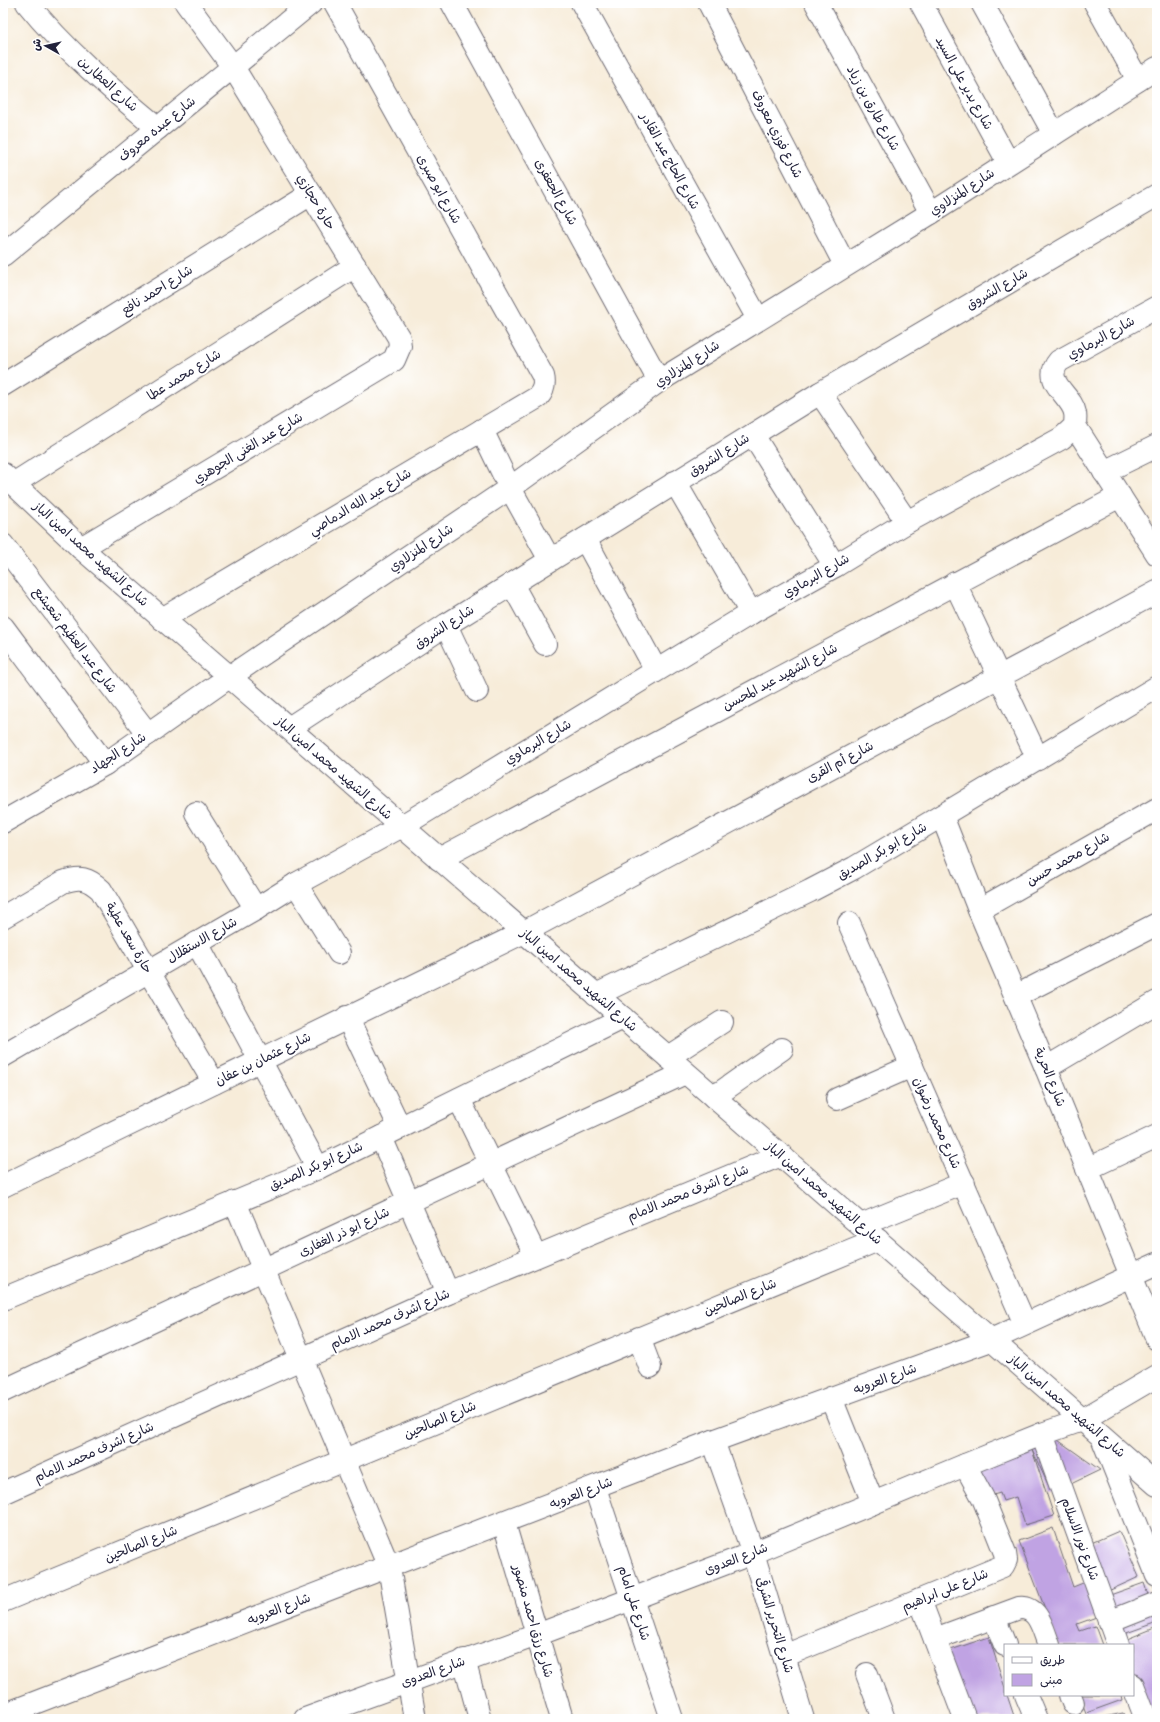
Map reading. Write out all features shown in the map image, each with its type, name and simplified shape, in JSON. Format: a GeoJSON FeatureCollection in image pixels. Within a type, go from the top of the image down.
{"type":"FeatureCollection","features":[{"type":"Feature","properties":{"kind":"street","name":"شارع العطارين"},"geometry":{"type":"LineString","coordinates":[[27,3],[40,20],[100,78],[158,128]]}},
{"type":"Feature","properties":{"kind":"street","name":"حارة حجازي"},"geometry":{"type":"LineString","coordinates":[[186,3],[233,67],[399,338]]}},
{"type":"Feature","properties":{"kind":"street","name":"شارع ابو صبرى"},"geometry":{"type":"LineString","coordinates":[[335,3],[543,376]]}},
{"type":"Feature","properties":{"kind":"street","name":"شارع الجعفرى"},"geometry":{"type":"LineString","coordinates":[[452,3],[659,381]]}},
{"type":"Feature","properties":{"kind":"street","name":"شارع الحاج عبد القادر"},"geometry":{"type":"LineString","coordinates":[[582,3],[758,319]]}},
{"type":"Feature","properties":{"kind":"street","name":"شارع فوزي معروف"},"geometry":{"type":"LineString","coordinates":[[709,3],[845,265]]}},
{"type":"Feature","properties":{"kind":"street","name":"شارع طارق بن زياد"},"geometry":{"type":"LineString","coordinates":[[816,3],[931,213]]}},
{"type":"Feature","properties":{"kind":"street","name":"شارع بدير على السيد"},"geometry":{"type":"LineString","coordinates":[[921,3],[1008,162]]}},
{"type":"Feature","properties":{"kind":"street"},"geometry":{"type":"LineString","coordinates":[[982,3],[1054,134]]}},
{"type":"Feature","properties":{"kind":"street"},"geometry":{"type":"LineString","coordinates":[[1095,3],[1138,80]]}},
{"type":"Feature","properties":{"kind":"street","name":"شارع عبده معروف"},"geometry":{"type":"LineString","coordinates":[[3,255],[308,4]]}},
{"type":"Feature","properties":{"kind":"street","name":"شارع المنزلاوي"},"geometry":{"type":"LineString","coordinates":[[229,677],[510,488],[659,381],[931,213],[1008,162],[1157,68]]}},
{"type":"Feature","properties":{"kind":"street","name":"شارع احمد نافع"},"geometry":{"type":"LineString","coordinates":[[3,385],[311,194]]}},
{"type":"Feature","properties":{"kind":"street","name":"شارع الشروق"},"geometry":{"type":"LineString","coordinates":[[289,728],[446,625],[675,482],[820,393],[1157,195]]}},
{"type":"Feature","properties":{"kind":"street","name":"شارع محمد عطا"},"geometry":{"type":"LineString","coordinates":[[8,479],[355,266]]}},
{"type":"Feature","properties":{"kind":"street","name":"شارع البرماوي"},"geometry":{"type":"LineString","coordinates":[[402,826],[751,613],[835,566],[907,522],[1062,438],[1075,426],[1075,412],[1054,380],[1053,372],[1055,366],[1059,361],[1157,307]]}},
{"type":"Feature","properties":{"kind":"street","name":"شارع عبد الغنى الجوهري"},"geometry":{"type":"LineString","coordinates":[[81,548],[394,360],[400,346],[399,338]]}},
{"type":"Feature","properties":{"kind":"street","name":"شارع عبد الله الدماصي"},"geometry":{"type":"LineString","coordinates":[[162,619],[538,397],[544,387],[543,376]]}},
{"type":"Feature","properties":{"kind":"street"},"geometry":{"type":"LineString","coordinates":[[820,393],[907,522]]}},
{"type":"Feature","properties":{"kind":"street"},"geometry":{"type":"LineString","coordinates":[[1075,426],[1157,554]]}},
{"type":"Feature","properties":{"kind":"street"},"geometry":{"type":"LineString","coordinates":[[482,430],[510,488],[550,560]]}},
{"type":"Feature","properties":{"kind":"street"},"geometry":{"type":"LineString","coordinates":[[753,435],[835,566]]}},
{"type":"Feature","properties":{"kind":"street"},"geometry":{"type":"LineString","coordinates":[[1104,472],[1157,446]]}},
{"type":"Feature","properties":{"kind":"street","name":"شارع الشهيد محمد امين الباز"},"geometry":{"type":"LineString","coordinates":[[8,479],[81,548],[162,619],[781,1155],[1157,1485]]}},
{"type":"Feature","properties":{"kind":"street"},"geometry":{"type":"LineString","coordinates":[[675,482],[751,613]]}},
{"type":"Feature","properties":{"kind":"street","name":"شارع الشهيد عبد المحسن"},"geometry":{"type":"LineString","coordinates":[[439,859],[1120,496]]}},
{"type":"Feature","properties":{"kind":"street"},"geometry":{"type":"LineString","coordinates":[[585,539],[656,670]]}},
{"type":"Feature","properties":{"kind":"street","name":"شارع عبد العظيم شعيشع"},"geometry":{"type":"LineString","coordinates":[[3,545],[148,734]]}},
{"type":"Feature","properties":{"kind":"street"},"geometry":{"type":"LineString","coordinates":[[955,583],[1038,759]]}},
{"type":"Feature","properties":{"kind":"street"},"geometry":{"type":"LineString","coordinates":[[512,584],[545,644]]}},
{"type":"Feature","properties":{"kind":"street","name":"شارع أم القرى"},"geometry":{"type":"LineString","coordinates":[[524,932],[1157,592]]}},
{"type":"Feature","properties":{"kind":"street"},"geometry":{"type":"LineString","coordinates":[[446,625],[476,692]]}},
{"type":"Feature","properties":{"kind":"street"},"geometry":{"type":"LineString","coordinates":[[3,627],[105,764]]}},
{"type":"Feature","properties":{"kind":"street","name":"شارع الجهاد"},"geometry":{"type":"LineString","coordinates":[[3,822],[105,764],[229,677]]}},
{"type":"Feature","properties":{"kind":"street","name":"شارع ابو بكر الصديق"},"geometry":{"type":"LineString","coordinates":[[596,995],[854,868],[1157,687]]}},
{"type":"Feature","properties":{"kind":"street","name":"شارع محمد حسن"},"geometry":{"type":"LineString","coordinates":[[979,910],[1157,809]]}},
{"type":"Feature","properties":{"kind":"street"},"geometry":{"type":"LineString","coordinates":[[196,813],[256,909]]}},
{"type":"Feature","properties":{"kind":"street","name":"شارع الحرية"},"geometry":{"type":"LineString","coordinates":[[942,816],[979,910],[1046,1068],[1157,1339]]}},
{"type":"Feature","properties":{"kind":"street","name":"شارع الاستقلال"},"geometry":{"type":"LineString","coordinates":[[3,1056],[256,909],[296,884],[402,826]]}},
{"type":"Feature","properties":{"kind":"street","name":"حارة سعد عطية"},"geometry":{"type":"LineString","coordinates":[[3,918],[64,882],[74,879],[84,879],[94,883],[101,890],[214,1083]]}},
{"type":"Feature","properties":{"kind":"street"},"geometry":{"type":"LineString","coordinates":[[296,884],[339,953]]}},
{"type":"Feature","properties":{"kind":"street","name":"شارع محمد رضوان"},"geometry":{"type":"LineString","coordinates":[[849,923],[1025,1324]]}},
{"type":"Feature","properties":{"kind":"street"},"geometry":{"type":"LineString","coordinates":[[1016,996],[1157,924]]}},
{"type":"Feature","properties":{"kind":"street","name":"شارع عثمان بن عفان"},"geometry":{"type":"LineString","coordinates":[[3,1186],[524,932]]}},
{"type":"Feature","properties":{"kind":"street"},"geometry":{"type":"LineString","coordinates":[[197,943],[318,1168]]}},
{"type":"Feature","properties":{"kind":"street"},"geometry":{"type":"LineString","coordinates":[[1046,1068],[1157,1002]]}},
{"type":"Feature","properties":{"kind":"street"},"geometry":{"type":"LineString","coordinates":[[347,1017],[400,1128]]}},
{"type":"Feature","properties":{"kind":"street","name":"شارع ابو بكر الصديق"},"geometry":{"type":"LineString","coordinates":[[3,1299],[318,1168],[623,1018]]}},
{"type":"Feature","properties":{"kind":"street"},"geometry":{"type":"LineString","coordinates":[[668,1057],[722,1022]]}},
{"type":"Feature","properties":{"kind":"street"},"geometry":{"type":"LineString","coordinates":[[714,1097],[782,1049]]}},
{"type":"Feature","properties":{"kind":"street"},"geometry":{"type":"LineString","coordinates":[[837,1099],[912,1066]]}},
{"type":"Feature","properties":{"kind":"street","name":"شارع ابو ذر الغفارى"},"geometry":{"type":"LineString","coordinates":[[3,1390],[686,1073]]}},
{"type":"Feature","properties":{"kind":"street"},"geometry":{"type":"LineString","coordinates":[[458,1099],[536,1256]]}},
{"type":"Feature","properties":{"kind":"street"},"geometry":{"type":"LineString","coordinates":[[1087,1169],[1157,1136]]}},
{"type":"Feature","properties":{"kind":"street"},"geometry":{"type":"LineString","coordinates":[[381,1137],[448,1294]]}},
{"type":"Feature","properties":{"kind":"street","name":"شارع اشرف محمد الامام"},"geometry":{"type":"LineString","coordinates":[[3,1492],[448,1294],[781,1155]]}},
{"type":"Feature","properties":{"kind":"street"},"geometry":{"type":"LineString","coordinates":[[861,1225],[964,1183]]}},
{"type":"Feature","properties":{"kind":"street"},"geometry":{"type":"LineString","coordinates":[[235,1202],[389,1567],[415,1719]]}},
{"type":"Feature","properties":{"kind":"street","name":"شارع الصالحين"},"geometry":{"type":"LineString","coordinates":[[3,1601],[878,1240]]}},
{"type":"Feature","properties":{"kind":"street","name":"شارع العروبه"},"geometry":{"type":"LineString","coordinates":[[3,1715],[595,1488],[712,1441],[991,1340],[1157,1264]]}},
{"type":"Feature","properties":{"kind":"street"},"geometry":{"type":"LineString","coordinates":[[639,1338],[650,1367]]}},
{"type":"Feature","properties":{"kind":"street","name":"شارع العدوى"},"geometry":{"type":"LineString","coordinates":[[305,1719],[754,1553],[965,1465],[1042,1434],[1082,1420],[1157,1376]]}},
{"type":"Feature","properties":{"kind":"street"},"geometry":{"type":"LineString","coordinates":[[831,1398],[873,1503]]}},
{"type":"Feature","properties":{"kind":"street","name":"شارع نور الاسلام"},"geometry":{"type":"LineString","coordinates":[[1042,1434],[1118,1644]]}},
{"type":"Feature","properties":{"kind":"street"},"geometry":{"type":"LineString","coordinates":[[1101,1435],[1157,1575]]}},
{"type":"Feature","properties":{"kind":"street","name":"شارع التحرير الشرقى"},"geometry":{"type":"LineString","coordinates":[[712,1441],[754,1553],[803,1719]]}},
{"type":"Feature","properties":{"kind":"street","name":"شارع على ابراهيم"},"geometry":{"type":"LineString","coordinates":[[784,1656],[1003,1566],[1006,1560],[1005,1553],[983,1498],[965,1465]]}},
{"type":"Feature","properties":{"kind":"street","name":"شارع على امام"},"geometry":{"type":"LineString","coordinates":[[595,1488],[672,1719]]}},
{"type":"Feature","properties":{"kind":"street","name":"شارع رزق احمد منصور"},"geometry":{"type":"LineString","coordinates":[[504,1523],[562,1719]]}},
{"type":"Feature","properties":{"kind":"street"},"geometry":{"type":"LineString","coordinates":[[920,1600],[965,1719]]}},
{"type":"Feature","properties":{"kind":"street"},"geometry":{"type":"LineString","coordinates":[[1109,1622],[1157,1604]]}},
{"type":"Feature","properties":{"kind":"street"},"geometry":{"type":"LineString","coordinates":[[935,1639],[1019,1608],[1031,1609],[1036,1612],[1049,1644]]}},
{"type":"Feature","properties":{"kind":"street"},"geometry":{"type":"LineString","coordinates":[[994,1617],[1005,1644]]}},
{"type":"Feature","properties":{"kind":"street"},"geometry":{"type":"LineString","coordinates":[[464,1660],[480,1719]]}},
{"type":"Feature","properties":{"kind":"street"},"geometry":{"type":"LineString","coordinates":[[867,1674],[884,1719]]}},
{"type":"Feature","properties":{"kind":"street"},"geometry":{"type":"LineString","coordinates":[[1134,1688],[1146,1719]]}},
{"type":"Feature","properties":{"kind":"street"},"geometry":{"type":"LineString","coordinates":[[1026,1696],[1036,1719]]}},
{"type":"Feature","properties":{"kind":"building"},"geometry":{"type":"Polygon","coordinates":[[[1055,1438],[1100,1470],[1052,1493],[1032,1450],[1055,1438]]]}},
{"type":"Feature","properties":{"kind":"building"},"geometry":{"type":"Polygon","coordinates":[[[1032,1450],[1054,1516],[1025,1525],[1016,1497],[1003,1501],[1000,1493],[983,1498],[973,1469],[1032,1450]]]}},
{"type":"Feature","properties":{"kind":"building"},"geometry":{"type":"Polygon","coordinates":[[[1053,1528],[1073,1587],[1088,1581],[1075,1550],[1119,1531],[1139,1577],[1095,1597],[1096,1600],[1144,1583],[1157,1622],[1107,1640],[1102,1615],[1077,1624],[1080,1631],[1095,1626],[1102,1644],[1059,1644],[1019,1541],[1053,1528]]]}},
{"type":"Feature","properties":{"kind":"building"},"geometry":{"type":"Polygon","coordinates":[[[1157,1627],[1157,1719],[1146,1719],[1134,1688],[1134,1644],[1117,1643],[1157,1627]]]}},
{"type":"Feature","properties":{"kind":"building"},"geometry":{"type":"Polygon","coordinates":[[[989,1637],[1004,1685],[1004,1696],[1007,1696],[1015,1719],[958,1719],[936,1655],[989,1637]]]}},
{"type":"Feature","properties":{"kind":"building"},"geometry":{"type":"Polygon","coordinates":[[[1079,1696],[1121,1696],[1122,1700],[1086,1713],[1079,1696]]]}},
{"type":"Feature","properties":{"kind":"building"},"geometry":{"type":"Polygon","coordinates":[[[1123,1713],[1125,1719],[1100,1718],[1123,1713]]]}}]}
